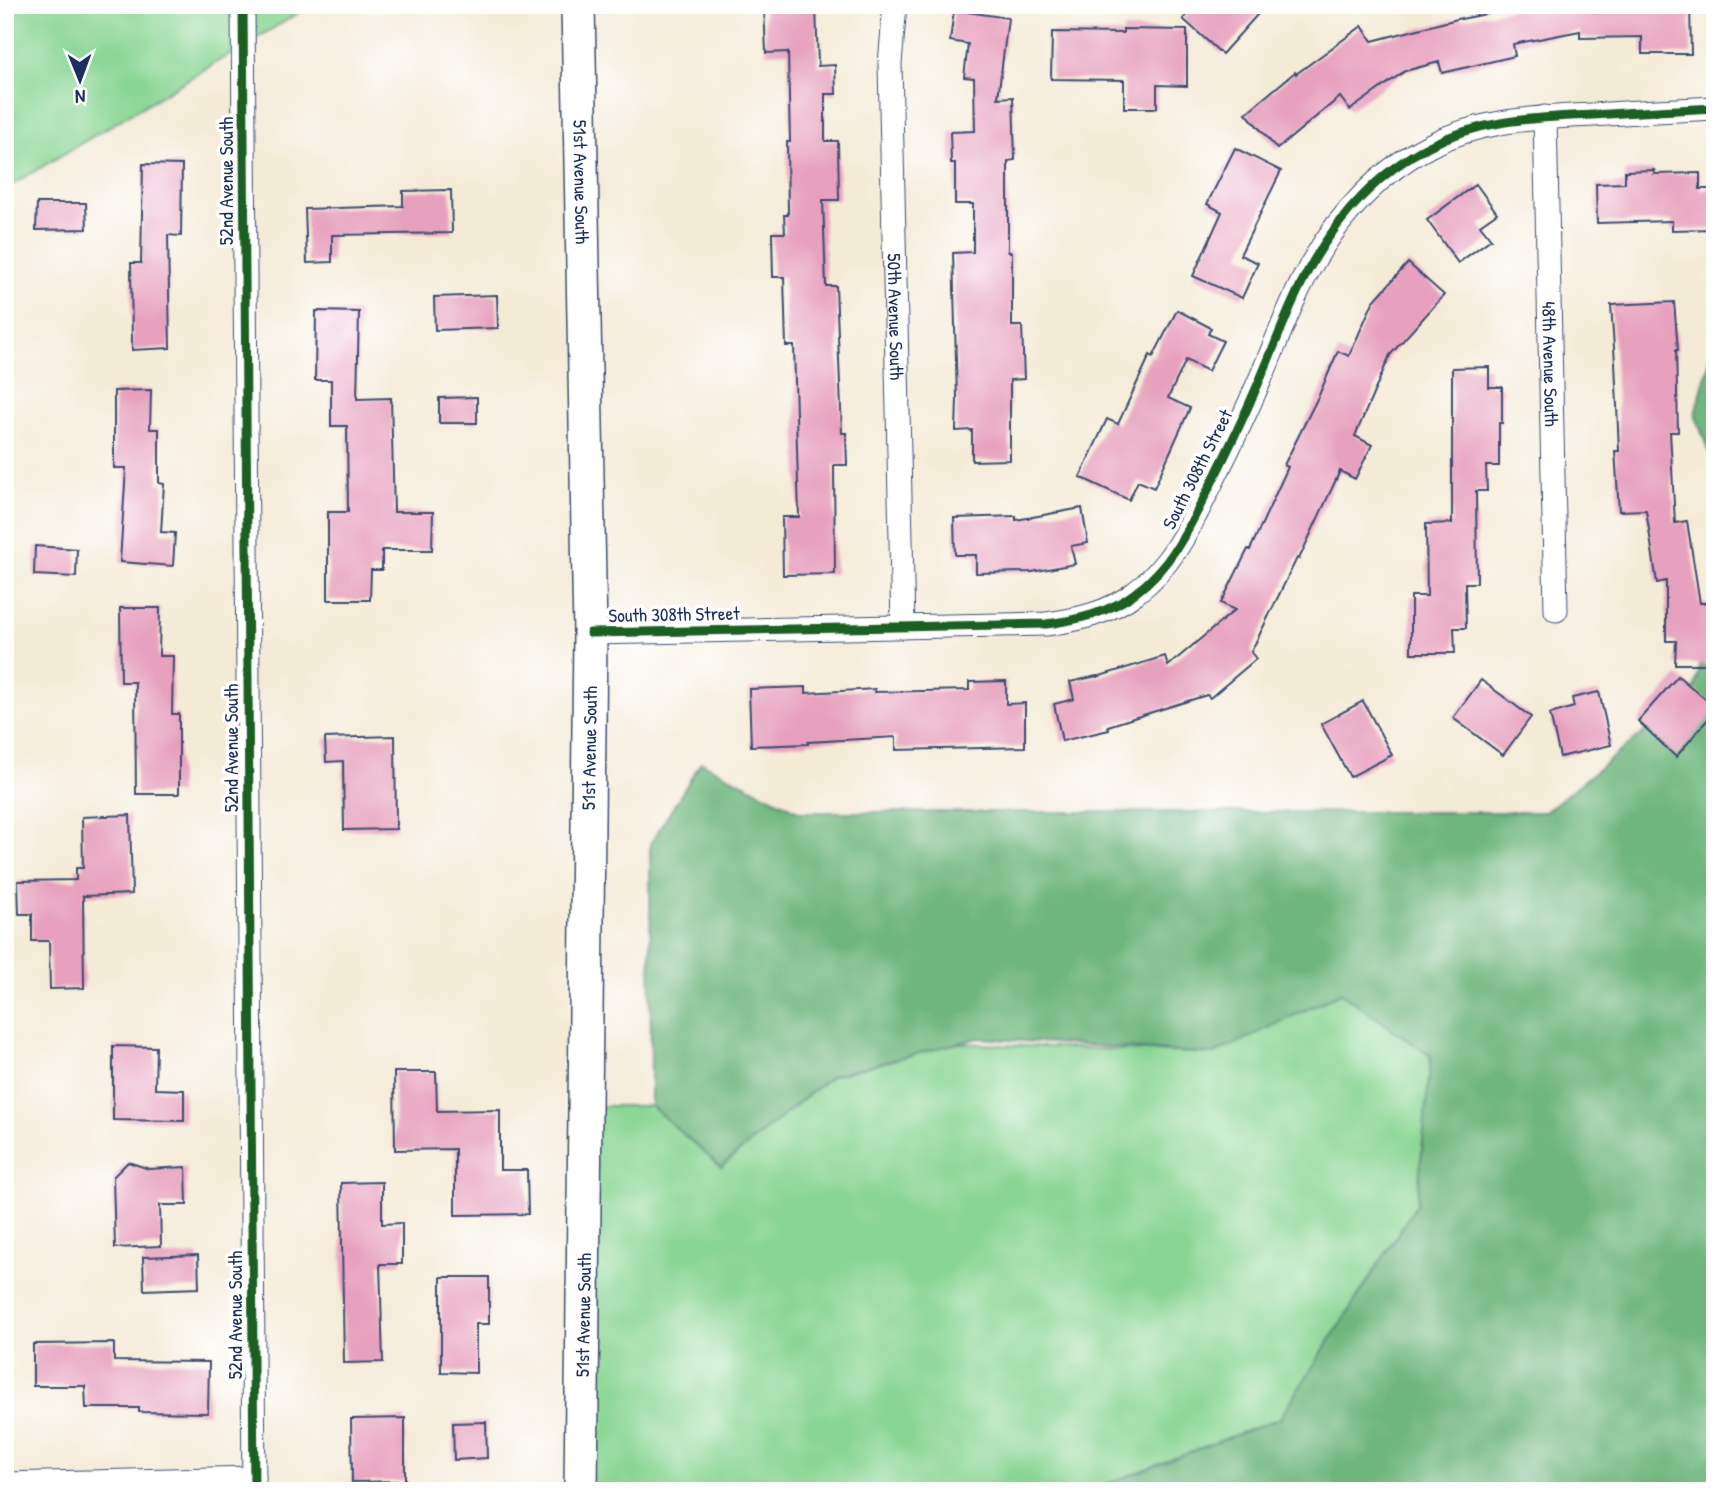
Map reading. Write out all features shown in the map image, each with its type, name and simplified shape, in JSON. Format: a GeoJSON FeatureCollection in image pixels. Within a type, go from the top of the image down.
{"type":"FeatureCollection","features":[{"type":"Feature","properties":{"kind":"main road","name":"51st Avenue South"},"geometry":{"type":"LineString","coordinates":[[578,5],[590,633],[581,1491]]}},
{"type":"Feature","properties":{"kind":"street","name":"52nd Avenue South"},"geometry":{"type":"LineString","coordinates":[[243,5],[254,1484]]}},
{"type":"Feature","properties":{"kind":"street","name":"50th Avenue South"},"geometry":{"type":"LineString","coordinates":[[895,5],[890,64],[903,627]]}},
{"type":"Feature","properties":{"kind":"street","name":"South 308th Street"},"geometry":{"type":"LineString","coordinates":[[590,633],[1046,624],[1064,622],[1111,608],[1153,578],[1184,537],[1234,437],[1313,261],[1349,211],[1387,174],[1431,145],[1484,125],[1545,117],[1715,108]]}},
{"type":"Feature","properties":{"kind":"street","name":"48th Avenue South"},"geometry":{"type":"LineString","coordinates":[[1545,117],[1556,610]]}},
{"type":"Feature","properties":{"kind":"street"},"geometry":{"type":"LineString","coordinates":[[5,1484],[254,1484]]}},
{"type":"Feature","properties":{"kind":"green space"},"geometry":{"type":"Polygon","coordinates":[[[5,5],[312,5],[5,189],[5,5]]]}},
{"type":"Feature","properties":{"kind":"green space"},"geometry":{"type":"Polygon","coordinates":[[[1715,342],[1715,469],[1695,414],[1715,342]]]}},
{"type":"Feature","properties":{"kind":"green space"},"geometry":{"type":"Polygon","coordinates":[[[1715,601],[1715,1491],[1089,1491],[1280,1418],[1417,1204],[1431,1056],[1341,993],[1214,1054],[978,1038],[831,1076],[721,1167],[651,1106],[650,844],[701,762],[800,812],[1545,812],[1694,692],[1715,601]]]}},
{"type":"Feature","properties":{"kind":"green space"},"geometry":{"type":"Polygon","coordinates":[[[1341,992],[1431,1056],[1417,1204],[1280,1419],[1089,1491],[582,1491],[585,1106],[651,1106],[721,1167],[831,1076],[957,1043],[1214,1054],[1341,992]]]}},
{"type":"Feature","properties":{"kind":"building"},"geometry":{"type":"Polygon","coordinates":[[[764,5],[816,5],[818,66],[835,65],[836,94],[825,94],[825,141],[838,141],[839,200],[823,200],[826,286],[836,286],[842,433],[846,433],[847,465],[834,465],[835,574],[783,575],[782,517],[799,517],[794,346],[786,346],[784,277],[773,277],[772,233],[785,233],[784,215],[788,215],[788,52],[766,53],[764,5]]]}},
{"type":"Feature","properties":{"kind":"building"},"geometry":{"type":"Polygon","coordinates":[[[1195,5],[1266,5],[1222,54],[1183,19],[1195,5]]]}},
{"type":"Feature","properties":{"kind":"building"},"geometry":{"type":"Polygon","coordinates":[[[1532,5],[1690,5],[1691,54],[1642,54],[1642,37],[1580,38],[1580,31],[1513,44],[1515,56],[1442,73],[1439,62],[1405,71],[1350,110],[1340,97],[1277,149],[1246,113],[1295,72],[1296,74],[1362,26],[1372,41],[1461,18],[1532,5]]]}},
{"type":"Feature","properties":{"kind":"building"},"geometry":{"type":"Polygon","coordinates":[[[954,10],[1008,18],[998,98],[1013,97],[1015,160],[1008,161],[1008,252],[1012,252],[1012,326],[1022,326],[1024,379],[1010,380],[1010,460],[972,461],[972,430],[956,431],[953,253],[973,252],[973,204],[955,204],[955,163],[951,163],[950,132],[975,131],[974,78],[964,77],[968,44],[950,41],[954,10]]]}},
{"type":"Feature","properties":{"kind":"building"},"geometry":{"type":"Polygon","coordinates":[[[1123,29],[1187,30],[1187,86],[1157,85],[1157,108],[1124,108],[1124,80],[1051,79],[1052,32],[1123,33],[1123,29]]]}},
{"type":"Feature","properties":{"kind":"building"},"geometry":{"type":"Polygon","coordinates":[[[1235,148],[1281,171],[1240,255],[1258,263],[1242,298],[1193,276],[1222,212],[1207,204],[1235,148]]]}},
{"type":"Feature","properties":{"kind":"building"},"geometry":{"type":"Polygon","coordinates":[[[143,164],[182,165],[181,236],[168,235],[170,348],[132,350],[131,263],[141,263],[143,164]]]}},
{"type":"Feature","properties":{"kind":"building"},"geometry":{"type":"Polygon","coordinates":[[[1654,170],[1654,174],[1700,173],[1700,189],[1715,189],[1715,229],[1672,230],[1672,221],[1597,223],[1596,184],[1625,183],[1625,171],[1654,170]]]}},
{"type":"Feature","properties":{"kind":"building"},"geometry":{"type":"Polygon","coordinates":[[[1476,184],[1497,213],[1480,225],[1491,239],[1458,263],[1427,220],[1476,184]]]}},
{"type":"Feature","properties":{"kind":"building"},"geometry":{"type":"Polygon","coordinates":[[[451,190],[452,233],[332,235],[332,262],[307,263],[305,209],[403,206],[403,191],[451,190]]]}},
{"type":"Feature","properties":{"kind":"building"},"geometry":{"type":"Polygon","coordinates":[[[37,203],[86,203],[87,229],[36,230],[37,203]]]}},
{"type":"Feature","properties":{"kind":"building"},"geometry":{"type":"Polygon","coordinates":[[[1408,263],[1444,295],[1390,355],[1355,436],[1372,445],[1355,479],[1340,471],[1251,652],[1256,659],[1210,698],[1207,695],[1108,726],[1109,730],[1062,741],[1054,704],[1074,699],[1070,682],[1097,677],[1165,656],[1168,666],[1235,610],[1221,603],[1248,549],[1250,550],[1288,467],[1284,465],[1338,351],[1349,356],[1373,302],[1408,263]]]}},
{"type":"Feature","properties":{"kind":"building"},"geometry":{"type":"Polygon","coordinates":[[[497,295],[498,328],[435,330],[434,297],[497,295]]]}},
{"type":"Feature","properties":{"kind":"building"},"geometry":{"type":"Polygon","coordinates":[[[1674,302],[1678,350],[1678,432],[1670,432],[1675,523],[1687,521],[1700,603],[1715,603],[1715,664],[1675,664],[1676,641],[1666,641],[1666,581],[1657,583],[1646,510],[1619,511],[1615,451],[1619,451],[1611,305],[1674,302]]]}},
{"type":"Feature","properties":{"kind":"building"},"geometry":{"type":"Polygon","coordinates":[[[1177,310],[1211,328],[1208,334],[1223,341],[1208,371],[1186,360],[1168,398],[1190,408],[1154,488],[1138,481],[1129,500],[1080,477],[1107,419],[1118,424],[1150,355],[1153,357],[1177,310]]]}},
{"type":"Feature","properties":{"kind":"building"},"geometry":{"type":"Polygon","coordinates":[[[316,311],[359,312],[357,399],[391,398],[394,512],[433,512],[432,550],[382,550],[382,570],[371,570],[370,600],[328,600],[328,512],[348,512],[347,426],[331,426],[331,380],[315,380],[316,311]]]}},
{"type":"Feature","properties":{"kind":"building"},"geometry":{"type":"Polygon","coordinates":[[[1489,367],[1489,387],[1502,387],[1499,466],[1486,466],[1487,491],[1476,491],[1477,583],[1465,583],[1466,628],[1454,628],[1455,653],[1411,653],[1411,596],[1427,596],[1426,524],[1452,523],[1452,368],[1489,367]]]}},
{"type":"Feature","properties":{"kind":"building"},"geometry":{"type":"Polygon","coordinates":[[[151,390],[150,429],[159,429],[159,483],[164,484],[161,532],[175,533],[173,566],[120,562],[126,468],[114,468],[114,391],[151,390]]]}},
{"type":"Feature","properties":{"kind":"building"},"geometry":{"type":"Polygon","coordinates":[[[477,397],[477,423],[439,423],[439,398],[477,397]]]}},
{"type":"Feature","properties":{"kind":"building"},"geometry":{"type":"Polygon","coordinates":[[[1082,508],[1088,543],[1071,546],[1075,564],[1032,572],[976,573],[976,555],[955,555],[954,518],[1016,516],[1016,520],[1082,508]]]}},
{"type":"Feature","properties":{"kind":"building"},"geometry":{"type":"Polygon","coordinates":[[[35,546],[77,549],[76,577],[34,575],[35,546]]]}},
{"type":"Feature","properties":{"kind":"building"},"geometry":{"type":"Polygon","coordinates":[[[120,608],[160,608],[159,656],[173,656],[172,714],[179,714],[179,794],[136,794],[135,682],[121,682],[120,608]]]}},
{"type":"Feature","properties":{"kind":"building"},"geometry":{"type":"Polygon","coordinates":[[[1678,676],[1715,707],[1715,711],[1676,757],[1638,721],[1678,676]]]}},
{"type":"Feature","properties":{"kind":"building"},"geometry":{"type":"Polygon","coordinates":[[[1481,680],[1531,717],[1503,755],[1453,718],[1481,680]]]}},
{"type":"Feature","properties":{"kind":"building"},"geometry":{"type":"Polygon","coordinates":[[[1006,681],[1006,704],[1025,703],[1025,747],[896,750],[896,737],[751,746],[749,689],[806,687],[806,693],[875,689],[875,692],[969,690],[969,682],[1006,681]]]}},
{"type":"Feature","properties":{"kind":"building"},"geometry":{"type":"Polygon","coordinates":[[[1599,692],[1611,745],[1560,757],[1550,714],[1574,707],[1572,698],[1599,692]]]}},
{"type":"Feature","properties":{"kind":"building"},"geometry":{"type":"Polygon","coordinates":[[[1363,701],[1392,755],[1350,777],[1321,724],[1363,701]]]}},
{"type":"Feature","properties":{"kind":"building"},"geometry":{"type":"Polygon","coordinates":[[[395,736],[396,829],[344,830],[343,761],[326,762],[325,738],[395,736]]]}},
{"type":"Feature","properties":{"kind":"building"},"geometry":{"type":"Polygon","coordinates":[[[130,815],[132,894],[83,896],[84,988],[50,989],[49,941],[32,941],[32,914],[19,914],[18,881],[76,880],[76,868],[83,868],[82,817],[130,815]]]}},
{"type":"Feature","properties":{"kind":"building"},"geometry":{"type":"Polygon","coordinates":[[[113,1046],[156,1047],[155,1089],[184,1090],[184,1121],[113,1120],[113,1046]]]}},
{"type":"Feature","properties":{"kind":"building"},"geometry":{"type":"Polygon","coordinates":[[[394,1072],[436,1072],[437,1111],[500,1110],[500,1170],[527,1170],[528,1214],[455,1215],[455,1149],[395,1150],[394,1072]]]}},
{"type":"Feature","properties":{"kind":"building"},"geometry":{"type":"Polygon","coordinates":[[[128,1162],[149,1169],[186,1167],[187,1205],[160,1205],[161,1246],[115,1248],[113,1177],[128,1162]]]}},
{"type":"Feature","properties":{"kind":"building"},"geometry":{"type":"Polygon","coordinates":[[[382,1182],[382,1224],[402,1223],[402,1264],[380,1264],[383,1362],[344,1363],[341,1183],[382,1182]]]}},
{"type":"Feature","properties":{"kind":"building"},"geometry":{"type":"Polygon","coordinates":[[[198,1255],[199,1288],[144,1290],[143,1257],[198,1255]]]}},
{"type":"Feature","properties":{"kind":"building"},"geometry":{"type":"Polygon","coordinates":[[[441,1277],[489,1277],[489,1324],[476,1324],[476,1373],[441,1372],[441,1277]]]}},
{"type":"Feature","properties":{"kind":"building"},"geometry":{"type":"Polygon","coordinates":[[[114,1343],[114,1361],[209,1362],[208,1413],[139,1412],[139,1408],[86,1408],[85,1386],[33,1386],[33,1344],[114,1343]]]}},
{"type":"Feature","properties":{"kind":"building"},"geometry":{"type":"Polygon","coordinates":[[[405,1418],[405,1481],[352,1482],[351,1419],[405,1418]]]}},
{"type":"Feature","properties":{"kind":"building"},"geometry":{"type":"Polygon","coordinates":[[[486,1422],[487,1458],[454,1460],[453,1423],[486,1422]]]}},
{"type":"Feature","properties":{"kind":"cycle path"},"geometry":{"type":"LineString","coordinates":[[243,5],[254,1491]]}},
{"type":"Feature","properties":{"kind":"cycle path"},"geometry":{"type":"LineString","coordinates":[[590,633],[1046,624],[1081,618],[1115,606],[1160,571],[1179,544],[1239,427],[1305,276],[1336,226],[1378,181],[1429,146],[1489,125],[1551,117],[1715,108]]}}]}
